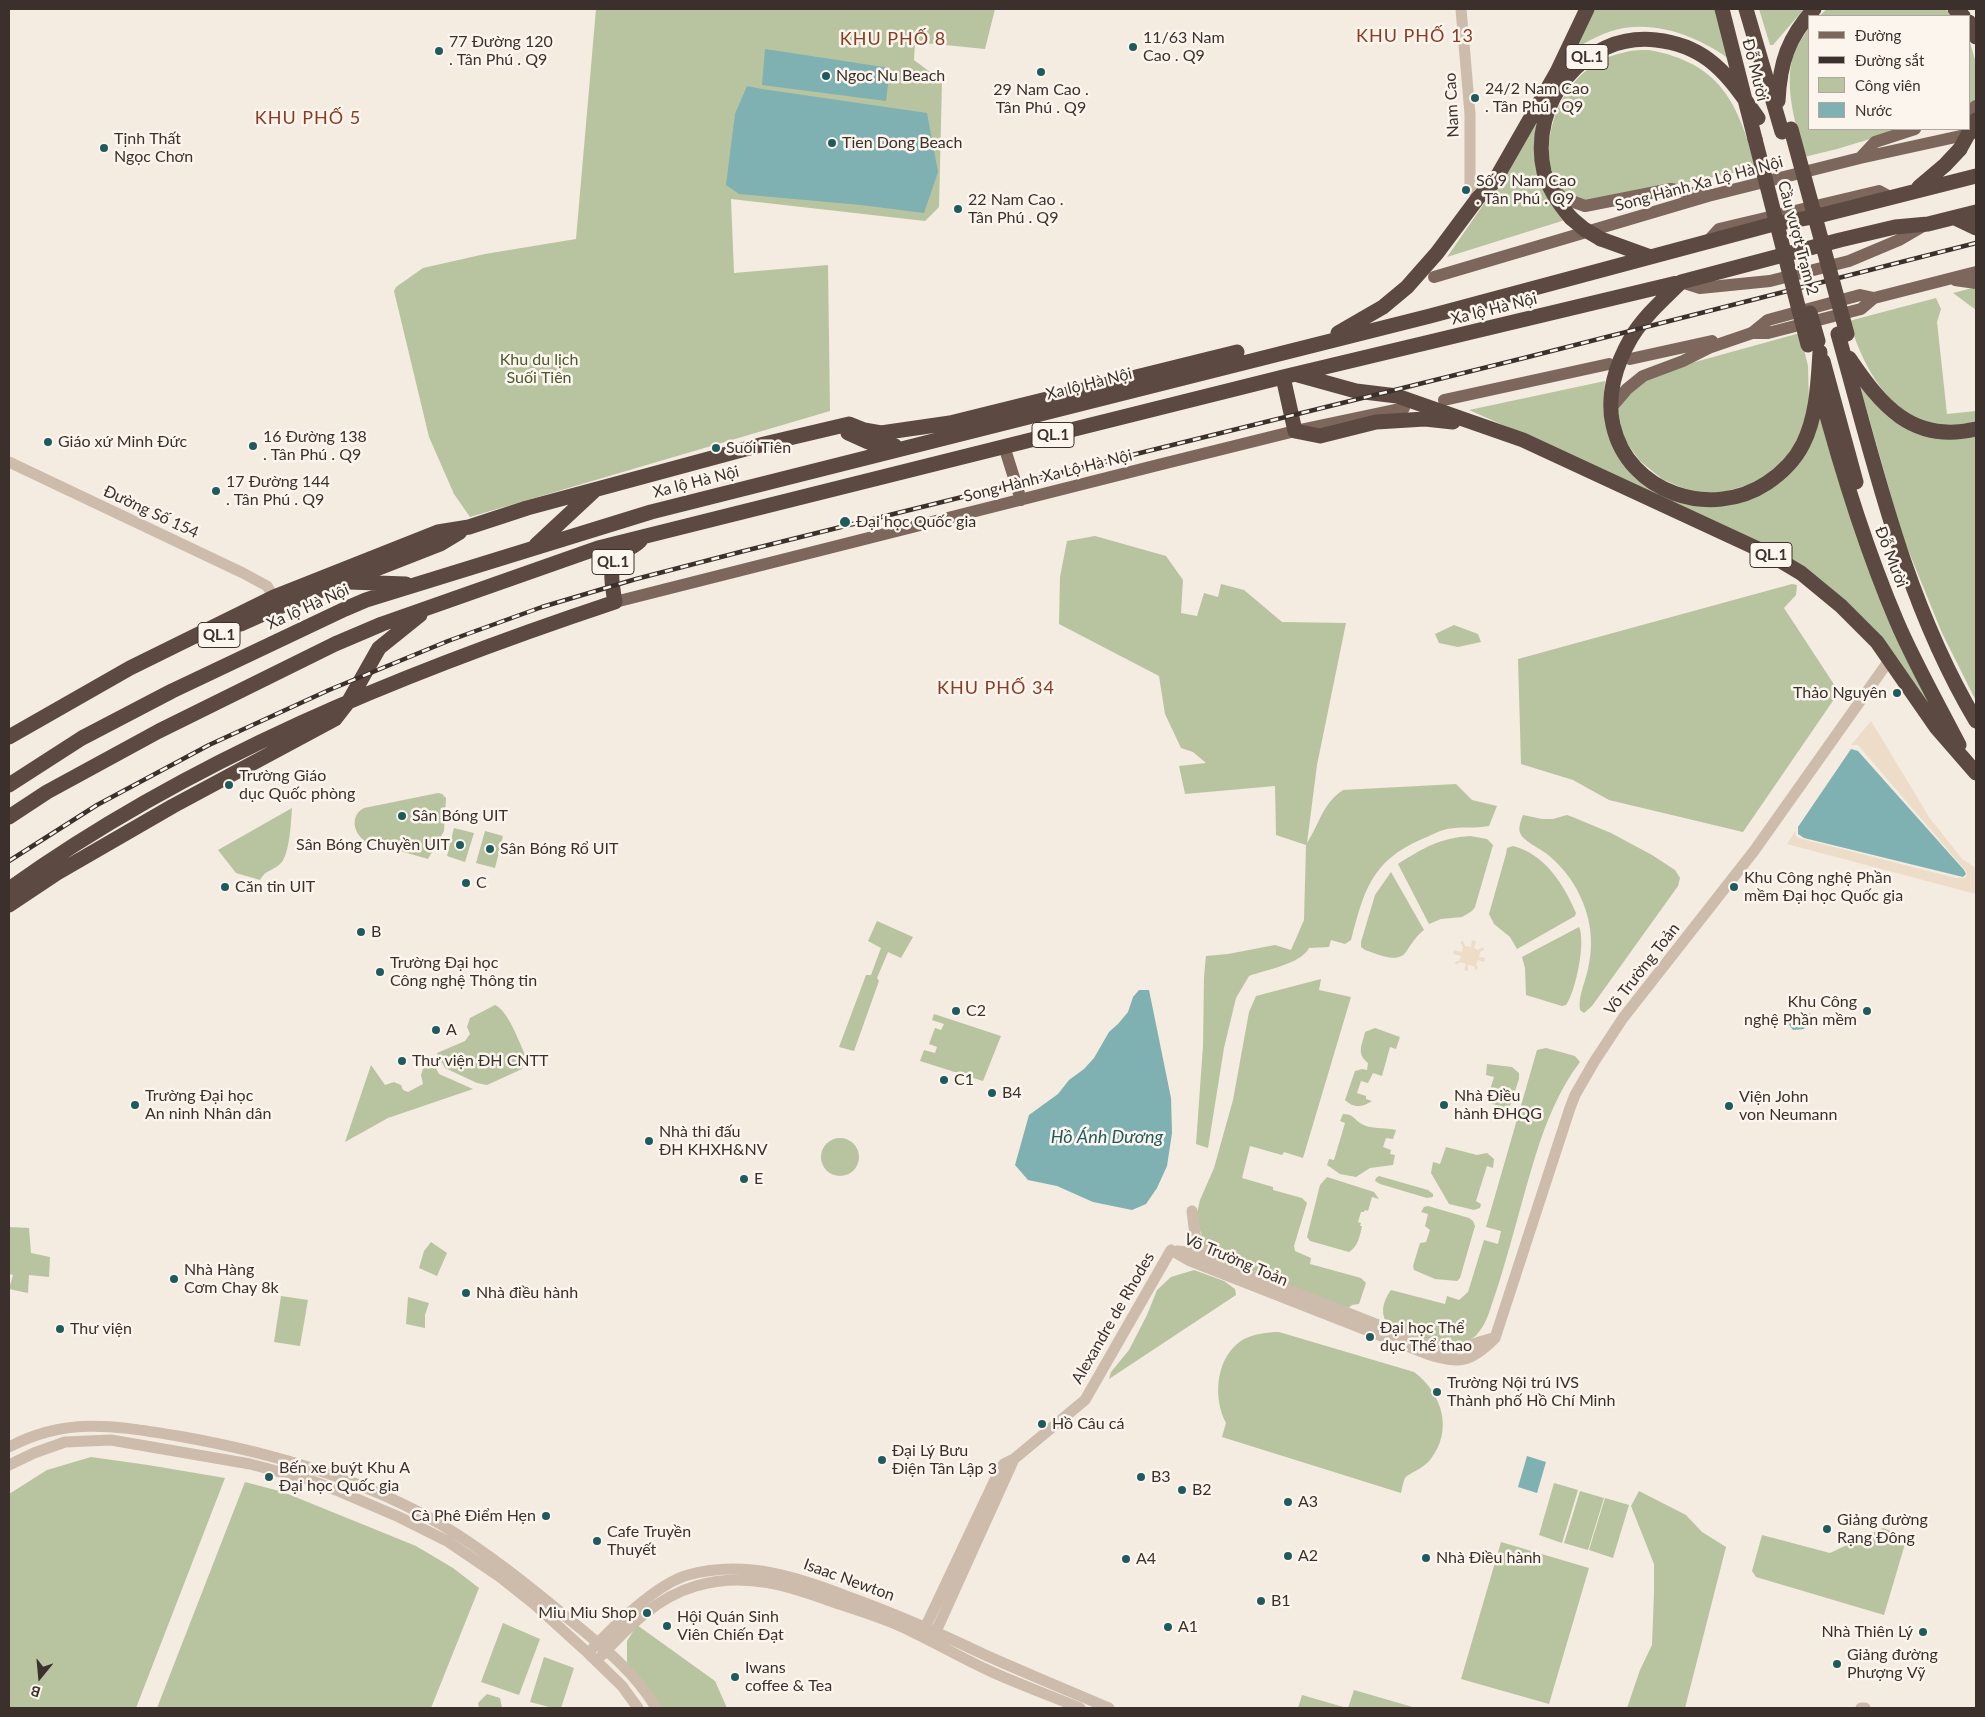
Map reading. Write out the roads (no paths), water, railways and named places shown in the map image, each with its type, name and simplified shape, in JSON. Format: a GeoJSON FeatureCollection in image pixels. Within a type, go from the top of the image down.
{"type":"FeatureCollection","features":[{"type":"Feature","properties":{"kind":"highway"},"geometry":{"type":"LineString","coordinates":[[1323,342],[1392,300],[1437,253],[1478,198],[1570,36],[1582,9]]}},
{"type":"Feature","properties":{"kind":"highway"},"geometry":{"type":"LineString","coordinates":[[1478,198],[1494,182],[1528,124],[1564,59],[1587,9]]}},
{"type":"Feature","properties":{"kind":"highway","name":"Đỗ Mười"},"geometry":{"type":"LineString","coordinates":[[1722,9],[1744,98],[1759,138]]}},
{"type":"Feature","properties":{"kind":"highway","name":"Đỗ Mười"},"geometry":{"type":"LineString","coordinates":[[1730,9],[1758,118],[1759,138]]}},
{"type":"Feature","properties":{"kind":"highway","name":"Đỗ Mười"},"geometry":{"type":"LineString","coordinates":[[1746,9],[1777,112],[1786,130]]}},
{"type":"Feature","properties":{"kind":"highway","name":"Đỗ Mười"},"geometry":{"type":"LineString","coordinates":[[1753,9],[1778,90],[1786,130]]}},
{"type":"Feature","properties":{"kind":"highway"},"geometry":{"type":"LineString","coordinates":[[1777,112],[1778,90],[1787,49],[1792,37],[1808,17]]}},
{"type":"Feature","properties":{"kind":"highway"},"geometry":{"type":"LineString","coordinates":[[1970,24],[1976,37]]}},
{"type":"Feature","properties":{"kind":"highway","name":"QL.1"},"geometry":{"type":"LineString","coordinates":[[1648,256],[1601,239],[1584,229],[1561,207],[1549,185],[1545,173],[1542,143],[1549,109],[1565,79],[1577,65],[1591,54],[1608,45],[1626,40],[1646,39],[1680,45],[1701,54],[1721,69],[1758,118]]}},
{"type":"Feature","properties":{"kind":"highway","name":"QL.1"},"geometry":{"type":"LineString","coordinates":[[1911,192],[1930,179],[1960,149],[1976,120]]}},
{"type":"Feature","properties":{"kind":"highway","name":"Cầu vượt Trạm 2"},"geometry":{"type":"LineString","coordinates":[[1786,130],[1842,338]]}},
{"type":"Feature","properties":{"kind":"highway","name":"Cầu vượt Trạm 2"},"geometry":{"type":"LineString","coordinates":[[1759,138],[1815,346]]}},
{"type":"Feature","properties":{"kind":"highway","name":"Xa lộ Hà Nội"},"geometry":{"type":"LineString","coordinates":[[9,737],[130,668],[277,602],[365,567],[440,544],[469,527],[526,508],[764,444],[849,424],[864,430],[881,433],[951,430],[1430,316],[1648,256],[1976,176]]}},
{"type":"Feature","properties":{"kind":"highway","name":"Xa lộ Hà Nội"},"geometry":{"type":"LineString","coordinates":[[9,817],[47,792],[105,760],[336,644],[382,624],[598,548],[1004,446],[1682,282],[1895,227],[1928,224],[1976,212]]}},
{"type":"Feature","properties":{"kind":"highway"},"geometry":{"type":"LineString","coordinates":[[1955,218],[1976,228]]}},
{"type":"Feature","properties":{"kind":"highway","name":"QL.1"},"geometry":{"type":"LineString","coordinates":[[1682,282],[1652,312],[1631,337],[1614,378],[1610,409],[1617,439],[1633,464],[1649,480],[1683,496],[1708,501],[1731,499],[1752,492],[1782,471],[1795,457],[1813,418],[1818,380]]}},
{"type":"Feature","properties":{"kind":"highway","name":"Xa lộ Hà Nội"},"geometry":{"type":"LineString","coordinates":[[9,785],[82,738],[172,691],[345,609],[418,584],[651,512],[909,446],[951,430],[1198,362],[1411,310],[1430,316]]}},
{"type":"Feature","properties":{"kind":"highway"},"geometry":{"type":"LineString","coordinates":[[1842,338],[1857,369],[1886,405],[1906,421],[1931,430],[1944,432],[1976,429]]}},
{"type":"Feature","properties":{"kind":"highway","name":"Đỗ Mười"},"geometry":{"type":"LineString","coordinates":[[1842,338],[1885,506],[1919,604],[1941,654],[1976,721]]}},
{"type":"Feature","properties":{"kind":"highway","name":"Đỗ Mười"},"geometry":{"type":"LineString","coordinates":[[1815,346],[1818,380],[1838,459],[1897,622],[1920,672],[1975,768]]}},
{"type":"Feature","properties":{"kind":"highway","name":"Đỗ Mười"},"geometry":{"type":"LineString","coordinates":[[1815,346],[1861,502],[1908,634],[1975,768]]}},
{"type":"Feature","properties":{"kind":"highway"},"geometry":{"type":"LineString","coordinates":[[1198,362],[1225,366]]}},
{"type":"Feature","properties":{"kind":"highway"},"geometry":{"type":"LineString","coordinates":[[1290,376],[1295,431],[1320,436],[1376,422],[1424,419],[1484,426]]}},
{"type":"Feature","properties":{"kind":"highway","name":"QL.1"},"geometry":{"type":"LineString","coordinates":[[1290,376],[1356,391],[1397,396],[1484,426],[1541,448],[1769,554],[1801,573],[1841,606],[1877,642],[1888,662],[1936,727],[1975,768]]}},
{"type":"Feature","properties":{"kind":"highway"},"geometry":{"type":"LineString","coordinates":[[836,427],[868,442],[885,446],[909,446]]}},
{"type":"Feature","properties":{"kind":"highway"},"geometry":{"type":"LineString","coordinates":[[532,548],[595,490]]}},
{"type":"Feature","properties":{"kind":"highway","name":"Xa lộ Hà Nội"},"geometry":{"type":"LineString","coordinates":[[615,602],[612,579],[613,562],[619,555],[634,546],[644,536]]}},
{"type":"Feature","properties":{"kind":"highway","name":"Xa lộ Hà Nội"},"geometry":{"type":"LineString","coordinates":[[9,749],[74,709],[277,602],[343,582],[365,567]]}},
{"type":"Feature","properties":{"kind":"highway"},"geometry":{"type":"LineString","coordinates":[[343,582],[418,584]]}},
{"type":"Feature","properties":{"kind":"highway"},"geometry":{"type":"LineString","coordinates":[[9,889],[92,833],[149,800],[260,741],[349,700],[453,658],[615,602]]}},
{"type":"Feature","properties":{"kind":"highway"},"geometry":{"type":"LineString","coordinates":[[9,905],[173,806],[336,719],[379,648],[429,608]]}},
{"type":"Feature","properties":{"kind":"main road"},"geometry":{"type":"LineString","coordinates":[[1860,158],[1875,142],[1912,130]]}},
{"type":"Feature","properties":{"kind":"main road","name":"Song Hành Xa Lộ Hà Nội"},"geometry":{"type":"LineString","coordinates":[[1434,277],[1708,196],[1860,158],[1976,132]]}},
{"type":"Feature","properties":{"kind":"main road"},"geometry":{"type":"LineString","coordinates":[[1549,185],[1562,198],[1585,206],[1671,189],[1708,196]]}},
{"type":"Feature","properties":{"kind":"main road","name":"Xa lộ Hà Nội"},"geometry":{"type":"LineString","coordinates":[[1682,282],[1700,288],[1784,278],[1849,261],[1899,240],[1908,233],[1928,224]]}},
{"type":"Feature","properties":{"kind":"main road"},"geometry":{"type":"LineString","coordinates":[[1610,409],[1627,389],[1643,376],[1683,362],[1711,347],[1752,333],[1768,320],[1860,295],[1874,298],[1976,272]]}},
{"type":"Feature","properties":{"kind":"main road"},"geometry":{"type":"LineString","coordinates":[[1950,279],[1976,283]]}},
{"type":"Feature","properties":{"kind":"main road"},"geometry":{"type":"LineString","coordinates":[[1630,359],[1752,333]]}},
{"type":"Feature","properties":{"kind":"main road"},"geometry":{"type":"LineString","coordinates":[[1444,400],[1609,364]]}},
{"type":"Feature","properties":{"kind":"main road","name":"Song Hành Xa Lộ Hà Nội"},"geometry":{"type":"LineString","coordinates":[[615,602],[1295,431],[1404,408]]}},
{"type":"Feature","properties":{"kind":"main road"},"geometry":{"type":"LineString","coordinates":[[1004,446],[1021,500]]}},
{"type":"Feature","properties":{"kind":"street","name":"Nam Cao"},"geometry":{"type":"LineString","coordinates":[[1461,9],[1470,114],[1470,188],[1478,198]]}},
{"type":"Feature","properties":{"kind":"street","name":"Đường Số 154"},"geometry":{"type":"LineString","coordinates":[[9,462],[243,573],[267,586],[277,602]]}},
{"type":"Feature","properties":{"kind":"street","name":"Võ Trường Toản"},"geometry":{"type":"LineString","coordinates":[[1171,1250],[1190,1261],[1255,1281],[1442,1350],[1453,1351],[1494,1338],[1570,1108],[1575,1095],[1594,1062],[1622,1018],[1754,851],[1888,662]]}},
{"type":"Feature","properties":{"kind":"street"},"geometry":{"type":"LineString","coordinates":[[1192,1211],[1195,1235],[1208,1258]]}},
{"type":"Feature","properties":{"kind":"street","name":"Võ Trường Toản"},"geometry":{"type":"LineString","coordinates":[[1171,1250],[1196,1253],[1255,1281]]}},
{"type":"Feature","properties":{"kind":"street","name":"Alexandre de Rhodes"},"geometry":{"type":"LineString","coordinates":[[928,1634],[1014,1459],[1085,1400],[1171,1250]]}},
{"type":"Feature","properties":{"kind":"street"},"geometry":{"type":"LineString","coordinates":[[9,1446],[33,1435],[65,1427],[116,1427],[206,1441],[271,1455],[311,1467],[387,1498],[449,1529],[511,1573],[602,1647],[648,1694],[656,1708]]}},
{"type":"Feature","properties":{"kind":"street"},"geometry":{"type":"LineString","coordinates":[[9,1465],[34,1453],[65,1442],[112,1440],[219,1458],[307,1479],[399,1517],[459,1548],[520,1592],[622,1686],[638,1708]]}},
{"type":"Feature","properties":{"kind":"street","name":"Isaac Newton"},"geometry":{"type":"LineString","coordinates":[[592,1657],[645,1599],[663,1587],[688,1575],[729,1569],[778,1573],[810,1582],[928,1634],[1004,1663],[1109,1708]]}},
{"type":"Feature","properties":{"kind":"street","name":"Isaac Newton"},"geometry":{"type":"LineString","coordinates":[[928,1634],[993,1672],[1080,1708]]}},
{"type":"Feature","properties":{"kind":"street"},"geometry":{"type":"LineString","coordinates":[[993,1672],[1004,1663]]}},
{"type":"Feature","properties":{"kind":"water","name":"Ngoc Nu Beach"},"geometry":{"type":"Polygon","coordinates":[[[765,49],[890,68],[886,101],[762,85],[765,49]]]}},
{"type":"Feature","properties":{"kind":"water","name":"Tien Dong Beach"},"geometry":{"type":"Polygon","coordinates":[[[747,86],[927,113],[938,172],[924,213],[861,205],[739,194],[726,185],[735,114],[747,86]]]}},
{"type":"Feature","properties":{"kind":"water"},"geometry":{"type":"Polygon","coordinates":[[[1851,749],[1858,751],[1964,870],[1966,874],[1963,877],[1804,838],[1798,834],[1798,827],[1851,749]]]}},
{"type":"Feature","properties":{"kind":"water","name":"Hồ Ánh Dương"},"geometry":{"type":"Polygon","coordinates":[[[1139,990],[1149,990],[1171,1098],[1172,1133],[1167,1166],[1157,1188],[1146,1204],[1132,1210],[1093,1202],[1057,1186],[1028,1180],[1015,1165],[1029,1115],[1058,1094],[1069,1080],[1084,1069],[1094,1058],[1109,1032],[1128,1012],[1133,997],[1139,990]]]}},
{"type":"Feature","properties":{"kind":"water"},"geometry":{"type":"Polygon","coordinates":[[[1810,1013],[1811,1020],[1804,1029],[1793,1030],[1787,1022],[1810,1013]]]}},
{"type":"Feature","properties":{"kind":"water"},"geometry":{"type":"Polygon","coordinates":[[[1527,1456],[1546,1462],[1537,1493],[1518,1487],[1527,1456]]]}},
{"type":"Feature","properties":{"kind":"railway"},"geometry":{"type":"LineString","coordinates":[[9,861],[97,805],[209,745],[329,690],[448,641],[542,607],[636,579],[744,551],[1524,358],[1976,243]]}},
{"type":"Feature","properties":{"kind":"place","name":"11/63 Nam Cao . Q9"},"geometry":{"type":"Point","coordinates":[1133,47]}},
{"type":"Feature","properties":{"kind":"place","name":"77 Đường 120 . Tân Phú . Q9"},"geometry":{"type":"Point","coordinates":[439,51]}},
{"type":"Feature","properties":{"kind":"place","name":"29 Nam Cao . Tân Phú . Q9"},"geometry":{"type":"Point","coordinates":[1041,72]}},
{"type":"Feature","properties":{"kind":"place","name":"Ngoc Nu Beach"},"geometry":{"type":"Point","coordinates":[826,76]}},
{"type":"Feature","properties":{"kind":"place","name":"24/2 Nam Cao . Tân Phú . Q9"},"geometry":{"type":"Point","coordinates":[1475,98]}},
{"type":"Feature","properties":{"kind":"place","name":"Tien Dong Beach"},"geometry":{"type":"Point","coordinates":[832,143]}},
{"type":"Feature","properties":{"kind":"place","name":"Tịnh Thất Ngọc Chơn"},"geometry":{"type":"Point","coordinates":[104,148]}},
{"type":"Feature","properties":{"kind":"place","name":"Số 9 Nam Cao . Tân Phú . Q9"},"geometry":{"type":"Point","coordinates":[1466,190]}},
{"type":"Feature","properties":{"kind":"place","name":"22 Nam Cao . Tân Phú . Q9"},"geometry":{"type":"Point","coordinates":[958,209]}},
{"type":"Feature","properties":{"kind":"place","name":"Giáo xứ Minh Đức"},"geometry":{"type":"Point","coordinates":[48,442]}},
{"type":"Feature","properties":{"kind":"place","name":"16 Đường 138 . Tân Phú . Q9"},"geometry":{"type":"Point","coordinates":[253,446]}},
{"type":"Feature","properties":{"kind":"place","name":"Suối Tiên"},"geometry":{"type":"Point","coordinates":[716,448]}},
{"type":"Feature","properties":{"kind":"place","name":"17 Đường 144 . Tân Phú . Q9"},"geometry":{"type":"Point","coordinates":[216,491]}},
{"type":"Feature","properties":{"kind":"place","name":"Đại học Quốc gia"},"geometry":{"type":"Point","coordinates":[845,522]}},
{"type":"Feature","properties":{"kind":"place","name":"Thảo Nguyên"},"geometry":{"type":"Point","coordinates":[1897,693]}},
{"type":"Feature","properties":{"kind":"place","name":"Trường Giáo dục Quốc phòng"},"geometry":{"type":"Point","coordinates":[229,785]}},
{"type":"Feature","properties":{"kind":"place","name":"Sân Bóng UIT"},"geometry":{"type":"Point","coordinates":[402,816]}},
{"type":"Feature","properties":{"kind":"place","name":"Sân Bóng Chuyền UIT"},"geometry":{"type":"Point","coordinates":[460,845]}},
{"type":"Feature","properties":{"kind":"place","name":"Sân Bóng Rổ UIT"},"geometry":{"type":"Point","coordinates":[490,849]}},
{"type":"Feature","properties":{"kind":"place","name":"C"},"geometry":{"type":"Point","coordinates":[466,883]}},
{"type":"Feature","properties":{"kind":"place","name":"Căn tin UIT"},"geometry":{"type":"Point","coordinates":[225,887]}},
{"type":"Feature","properties":{"kind":"place","name":"Khu Công nghệ Phần mềm Đại học Quốc gia"},"geometry":{"type":"Point","coordinates":[1734,887]}},
{"type":"Feature","properties":{"kind":"place","name":"B"},"geometry":{"type":"Point","coordinates":[361,932]}},
{"type":"Feature","properties":{"kind":"place","name":"Trường Đại học Công nghệ Thông tin"},"geometry":{"type":"Point","coordinates":[380,972]}},
{"type":"Feature","properties":{"kind":"place","name":"C2"},"geometry":{"type":"Point","coordinates":[956,1011]}},
{"type":"Feature","properties":{"kind":"place","name":"Khu Công nghệ Phần mềm"},"geometry":{"type":"Point","coordinates":[1867,1011]}},
{"type":"Feature","properties":{"kind":"place","name":"A"},"geometry":{"type":"Point","coordinates":[436,1030]}},
{"type":"Feature","properties":{"kind":"place","name":"Thư viện ĐH CNTT"},"geometry":{"type":"Point","coordinates":[402,1061]}},
{"type":"Feature","properties":{"kind":"place","name":"C1"},"geometry":{"type":"Point","coordinates":[944,1080]}},
{"type":"Feature","properties":{"kind":"place","name":"B4"},"geometry":{"type":"Point","coordinates":[992,1093]}},
{"type":"Feature","properties":{"kind":"place","name":"Trường Đại học An ninh Nhân dân"},"geometry":{"type":"Point","coordinates":[135,1105]}},
{"type":"Feature","properties":{"kind":"place","name":"Nhà Điều hành ĐHQG"},"geometry":{"type":"Point","coordinates":[1444,1105]}},
{"type":"Feature","properties":{"kind":"place","name":"Viện John von Neumann"},"geometry":{"type":"Point","coordinates":[1729,1106]}},
{"type":"Feature","properties":{"kind":"place","name":"Nhà thi đấu ĐH KHXH&NV"},"geometry":{"type":"Point","coordinates":[649,1141]}},
{"type":"Feature","properties":{"kind":"place","name":"E"},"geometry":{"type":"Point","coordinates":[744,1179]}},
{"type":"Feature","properties":{"kind":"place","name":"Nhà Hàng Cơm Chay 8k"},"geometry":{"type":"Point","coordinates":[174,1279]}},
{"type":"Feature","properties":{"kind":"place","name":"Nhà điều hành"},"geometry":{"type":"Point","coordinates":[466,1293]}},
{"type":"Feature","properties":{"kind":"place","name":"Thư viện"},"geometry":{"type":"Point","coordinates":[60,1329]}},
{"type":"Feature","properties":{"kind":"place","name":"Đại học Thể dục Thể thao"},"geometry":{"type":"Point","coordinates":[1370,1337]}},
{"type":"Feature","properties":{"kind":"place","name":"Trường Nội trú IVS Thành phố Hồ Chí Minh"},"geometry":{"type":"Point","coordinates":[1437,1392]}},
{"type":"Feature","properties":{"kind":"place","name":"Hồ Câu cá"},"geometry":{"type":"Point","coordinates":[1042,1424]}},
{"type":"Feature","properties":{"kind":"place","name":"Đại Lý Bưu Điện Tân Lập 3"},"geometry":{"type":"Point","coordinates":[882,1460]}},
{"type":"Feature","properties":{"kind":"place","name":"Bến xe buýt Khu A Đại học Quốc gia"},"geometry":{"type":"Point","coordinates":[269,1477]}},
{"type":"Feature","properties":{"kind":"place","name":"B3"},"geometry":{"type":"Point","coordinates":[1141,1477]}},
{"type":"Feature","properties":{"kind":"place","name":"B2"},"geometry":{"type":"Point","coordinates":[1182,1490]}},
{"type":"Feature","properties":{"kind":"place","name":"A3"},"geometry":{"type":"Point","coordinates":[1288,1502]}},
{"type":"Feature","properties":{"kind":"place","name":"Cà Phê Điểm Hẹn"},"geometry":{"type":"Point","coordinates":[546,1516]}},
{"type":"Feature","properties":{"kind":"place","name":"Giảng đường Rạng Đông"},"geometry":{"type":"Point","coordinates":[1827,1529]}},
{"type":"Feature","properties":{"kind":"place","name":"Cafe Truyền Thuyết"},"geometry":{"type":"Point","coordinates":[597,1541]}},
{"type":"Feature","properties":{"kind":"place","name":"A2"},"geometry":{"type":"Point","coordinates":[1288,1556]}},
{"type":"Feature","properties":{"kind":"place","name":"Nhà Điều hành"},"geometry":{"type":"Point","coordinates":[1426,1558]}},
{"type":"Feature","properties":{"kind":"place","name":"A4"},"geometry":{"type":"Point","coordinates":[1126,1559]}},
{"type":"Feature","properties":{"kind":"place","name":"B1"},"geometry":{"type":"Point","coordinates":[1261,1601]}},
{"type":"Feature","properties":{"kind":"place","name":"Miu Miu Shop"},"geometry":{"type":"Point","coordinates":[647,1613]}},
{"type":"Feature","properties":{"kind":"place","name":"Hội Quán Sinh Viên Chiến Đạt"},"geometry":{"type":"Point","coordinates":[667,1626]}},
{"type":"Feature","properties":{"kind":"place","name":"A1"},"geometry":{"type":"Point","coordinates":[1168,1627]}},
{"type":"Feature","properties":{"kind":"place","name":"Nhà Thiên Lý"},"geometry":{"type":"Point","coordinates":[1923,1632]}},
{"type":"Feature","properties":{"kind":"place","name":"Giảng đường Phượng Vỹ"},"geometry":{"type":"Point","coordinates":[1837,1664]}},
{"type":"Feature","properties":{"kind":"place","name":"Iwans coffee & Tea"},"geometry":{"type":"Point","coordinates":[735,1677]}},
{"type":"Feature","properties":{"kind":"district","name":"KHU PHỐ 13"},"geometry":{"type":"Point","coordinates":[1415,36]}},
{"type":"Feature","properties":{"kind":"district","name":"KHU PHỐ 8"},"geometry":{"type":"Point","coordinates":[893,39]}},
{"type":"Feature","properties":{"kind":"district","name":"KHU PHỐ 5"},"geometry":{"type":"Point","coordinates":[308,118]}},
{"type":"Feature","properties":{"kind":"district","name":"KHU PHỐ 34"},"geometry":{"type":"Point","coordinates":[996,688]}},
{"type":"Feature","properties":{"kind":"park label","name":"Khu du lịch Suối Tiên"},"geometry":{"type":"Point","coordinates":[539,369]}}]}
